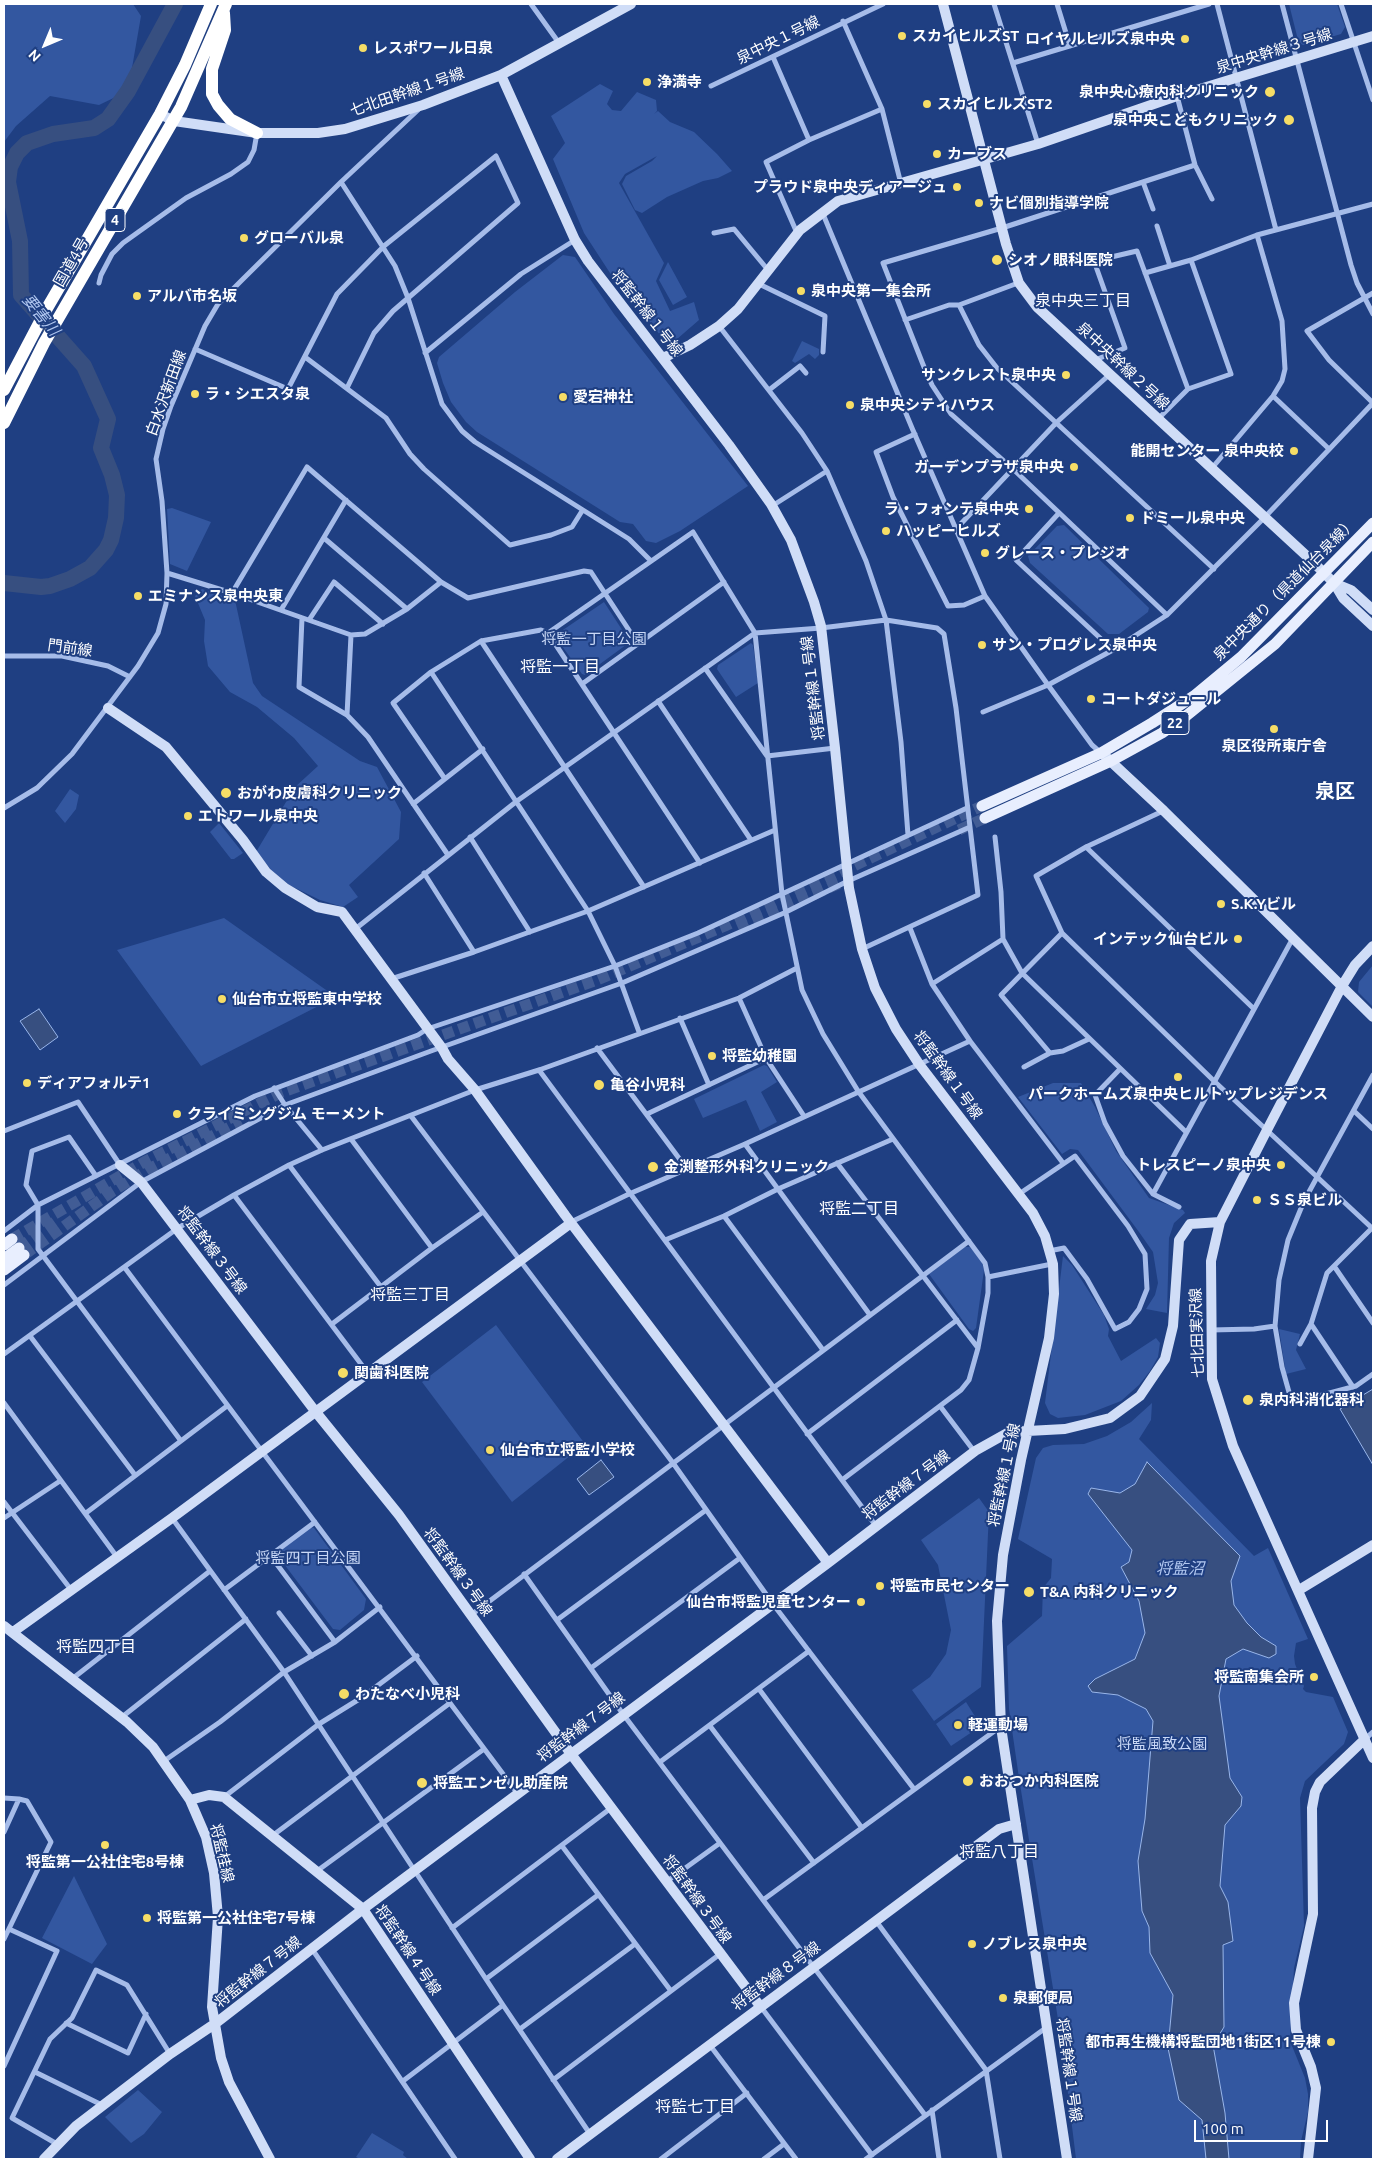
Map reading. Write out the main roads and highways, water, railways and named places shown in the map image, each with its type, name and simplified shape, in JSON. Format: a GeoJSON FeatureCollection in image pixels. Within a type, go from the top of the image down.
{"type":"FeatureCollection","features":[{"type":"Feature","properties":{"kind":"highway","name":"国道4号"},"geometry":{"type":"LineString","coordinates":[[4,390],[32,334],[160,114],[185,65],[211,4]]}},
{"type":"Feature","properties":{"kind":"highway","name":"国道4号"},"geometry":{"type":"LineString","coordinates":[[4,423],[7,406],[174,121],[225,7]]}},
{"type":"Feature","properties":{"kind":"highway"},"geometry":{"type":"LineString","coordinates":[[225,7],[225,30],[212,69],[212,94],[218,105],[230,118],[257,133]]}},
{"type":"Feature","properties":{"kind":"main road","name":"泉中央通り（県道仙台泉線）"},"geometry":{"type":"LineString","coordinates":[[982,806],[1101,753],[1194,696],[1241,657],[1373,523]]}},
{"type":"Feature","properties":{"kind":"main road","name":"泉中央通り（県道仙台泉線）"},"geometry":{"type":"LineString","coordinates":[[985,818],[1111,761],[1162,733],[1206,701],[1276,644],[1373,542]]}},
{"type":"Feature","properties":{"kind":"main road"},"geometry":{"type":"LineString","coordinates":[[4,1258],[15,1247]]}},
{"type":"Feature","properties":{"kind":"main road"},"geometry":{"type":"LineString","coordinates":[[4,1270],[15,1247]]}},
{"type":"Feature","properties":{"kind":"water"},"geometry":{"type":"Polygon","coordinates":[[[39,1009],[58,1037],[40,1050],[20,1021],[39,1009]]]}},
{"type":"Feature","properties":{"kind":"water"},"geometry":{"type":"Polygon","coordinates":[[[1373,1389],[1373,1465],[1340,1409],[1373,1389]]]}},
{"type":"Feature","properties":{"kind":"water"},"geometry":{"type":"Polygon","coordinates":[[[601,1460],[614,1477],[589,1495],[577,1479],[601,1460]]]}},
{"type":"Feature","properties":{"kind":"water","name":"将監沼"},"geometry":{"type":"Polygon","coordinates":[[[1147,1462],[1240,1556],[1231,1581],[1234,1605],[1247,1623],[1261,1637],[1276,1646],[1276,1654],[1269,1658],[1243,1649],[1226,1659],[1219,1696],[1230,1778],[1242,1797],[1241,1806],[1225,1825],[1220,1886],[1228,1902],[1233,1941],[1223,1945],[1224,2027],[1213,2045],[1225,2113],[1229,2159],[1206,2159],[1202,2120],[1179,2100],[1168,2048],[1173,1995],[1150,1953],[1149,1927],[1142,1911],[1138,1861],[1145,1819],[1153,1721],[1146,1709],[1118,1695],[1092,1692],[1088,1686],[1095,1679],[1135,1659],[1145,1633],[1139,1601],[1121,1567],[1129,1562],[1132,1550],[1088,1494],[1091,1488],[1120,1493],[1135,1484],[1147,1462]]]}},
{"type":"Feature","properties":{"kind":"waterway","name":"要害川"},"geometry":{"type":"LineString","coordinates":[[4,583],[41,587],[50,586],[70,579],[90,568],[106,550],[111,540],[116,518],[117,495],[112,475],[101,448],[108,419],[84,366],[21,295],[20,241],[8,182],[10,167],[17,153],[27,143],[53,134],[94,128],[108,119],[128,91],[175,4]]}},
{"type":"Feature","properties":{"kind":"tunnel"},"geometry":{"type":"LineString","coordinates":[[12,1239],[144,1162],[280,1093],[597,980],[725,926],[982,806]]}},
{"type":"Feature","properties":{"kind":"tunnel"},"geometry":{"type":"LineString","coordinates":[[959,830],[985,818]]}},
{"type":"Feature","properties":{"kind":"tunnel"},"geometry":{"type":"LineString","coordinates":[[738,928],[840,883]]}},
{"type":"Feature","properties":{"kind":"tunnel"},"geometry":{"type":"LineString","coordinates":[[24,1255],[113,1191],[147,1170],[241,1121]]}},
{"type":"Feature","properties":{"kind":"tunnel"},"geometry":{"type":"LineString","coordinates":[[19,1248],[56,1221]]}},
{"type":"Feature","properties":{"kind":"place","name":"スカイヒルズST"},"geometry":{"type":"Point","coordinates":[902,36]}},
{"type":"Feature","properties":{"kind":"place","name":"ロイヤルヒルズ泉中央"},"geometry":{"type":"Point","coordinates":[1185,39]}},
{"type":"Feature","properties":{"kind":"place","name":"レスポワール日泉"},"geometry":{"type":"Point","coordinates":[363,48]}},
{"type":"Feature","properties":{"kind":"place","name":"浄満寺"},"geometry":{"type":"Point","coordinates":[647,82]}},
{"type":"Feature","properties":{"kind":"place","name":"泉中央心療内科クリニック"},"geometry":{"type":"Point","coordinates":[1270,92]}},
{"type":"Feature","properties":{"kind":"place","name":"スカイヒルズST2"},"geometry":{"type":"Point","coordinates":[927,104]}},
{"type":"Feature","properties":{"kind":"place","name":"泉中央こどもクリニック"},"geometry":{"type":"Point","coordinates":[1289,120]}},
{"type":"Feature","properties":{"kind":"place","name":"カーブス"},"geometry":{"type":"Point","coordinates":[937,154]}},
{"type":"Feature","properties":{"kind":"place","name":"プラウド泉中央ディアージュ"},"geometry":{"type":"Point","coordinates":[957,187]}},
{"type":"Feature","properties":{"kind":"place","name":"ナビ個別指導学院"},"geometry":{"type":"Point","coordinates":[979,203]}},
{"type":"Feature","properties":{"kind":"place","name":"グローバル泉"},"geometry":{"type":"Point","coordinates":[244,238]}},
{"type":"Feature","properties":{"kind":"place","name":"シオノ眼科医院"},"geometry":{"type":"Point","coordinates":[997,260]}},
{"type":"Feature","properties":{"kind":"place","name":"泉中央第一集会所"},"geometry":{"type":"Point","coordinates":[801,291]}},
{"type":"Feature","properties":{"kind":"place","name":"アルバ市名坂"},"geometry":{"type":"Point","coordinates":[137,296]}},
{"type":"Feature","properties":{"kind":"place","name":"サンクレスト泉中央"},"geometry":{"type":"Point","coordinates":[1066,375]}},
{"type":"Feature","properties":{"kind":"place","name":"ラ・シエスタ泉"},"geometry":{"type":"Point","coordinates":[195,394]}},
{"type":"Feature","properties":{"kind":"place","name":"愛宕神社"},"geometry":{"type":"Point","coordinates":[563,397]}},
{"type":"Feature","properties":{"kind":"place","name":"泉中央シティハウス"},"geometry":{"type":"Point","coordinates":[850,405]}},
{"type":"Feature","properties":{"kind":"place","name":"能開センター 泉中央校"},"geometry":{"type":"Point","coordinates":[1294,451]}},
{"type":"Feature","properties":{"kind":"place","name":"ガーデンプラザ泉中央"},"geometry":{"type":"Point","coordinates":[1074,467]}},
{"type":"Feature","properties":{"kind":"place","name":"ラ・フォンテ泉中央"},"geometry":{"type":"Point","coordinates":[1029,509]}},
{"type":"Feature","properties":{"kind":"place","name":"ドミール泉中央"},"geometry":{"type":"Point","coordinates":[1130,518]}},
{"type":"Feature","properties":{"kind":"place","name":"ハッピーヒルズ"},"geometry":{"type":"Point","coordinates":[886,531]}},
{"type":"Feature","properties":{"kind":"place","name":"グレース・プレジオ"},"geometry":{"type":"Point","coordinates":[985,553]}},
{"type":"Feature","properties":{"kind":"place","name":"エミナンス泉中央東"},"geometry":{"type":"Point","coordinates":[138,596]}},
{"type":"Feature","properties":{"kind":"place","name":"サン・プログレス泉中央"},"geometry":{"type":"Point","coordinates":[982,645]}},
{"type":"Feature","properties":{"kind":"place","name":"コートダジュール"},"geometry":{"type":"Point","coordinates":[1091,699]}},
{"type":"Feature","properties":{"kind":"place","name":"泉区役所東庁舎"},"geometry":{"type":"Point","coordinates":[1274,729]}},
{"type":"Feature","properties":{"kind":"place","name":"おがわ皮膚科クリニック"},"geometry":{"type":"Point","coordinates":[226,793]}},
{"type":"Feature","properties":{"kind":"place","name":"エトワール泉中央"},"geometry":{"type":"Point","coordinates":[188,816]}},
{"type":"Feature","properties":{"kind":"place","name":"S.K.Yビル"},"geometry":{"type":"Point","coordinates":[1221,904]}},
{"type":"Feature","properties":{"kind":"place","name":"インテック仙台ビル"},"geometry":{"type":"Point","coordinates":[1238,939]}},
{"type":"Feature","properties":{"kind":"place","name":"仙台市立将監東中学校"},"geometry":{"type":"Point","coordinates":[222,999]}},
{"type":"Feature","properties":{"kind":"place","name":"将監幼稚園"},"geometry":{"type":"Point","coordinates":[712,1056]}},
{"type":"Feature","properties":{"kind":"place","name":"パークホームズ泉中央ヒルトップレジデンス"},"geometry":{"type":"Point","coordinates":[1178,1077]}},
{"type":"Feature","properties":{"kind":"place","name":"ディアフォルテ1"},"geometry":{"type":"Point","coordinates":[27,1083]}},
{"type":"Feature","properties":{"kind":"place","name":"亀谷小児科"},"geometry":{"type":"Point","coordinates":[599,1085]}},
{"type":"Feature","properties":{"kind":"place","name":"クライミングジム モーメント"},"geometry":{"type":"Point","coordinates":[177,1114]}},
{"type":"Feature","properties":{"kind":"place","name":"トレスピーノ泉中央"},"geometry":{"type":"Point","coordinates":[1281,1165]}},
{"type":"Feature","properties":{"kind":"place","name":"金渕整形外科クリニック"},"geometry":{"type":"Point","coordinates":[653,1167]}},
{"type":"Feature","properties":{"kind":"place","name":"ＳＳ泉ビル"},"geometry":{"type":"Point","coordinates":[1257,1200]}},
{"type":"Feature","properties":{"kind":"place","name":"関歯科医院"},"geometry":{"type":"Point","coordinates":[343,1373]}},
{"type":"Feature","properties":{"kind":"place","name":"泉内科消化器科"},"geometry":{"type":"Point","coordinates":[1248,1400]}},
{"type":"Feature","properties":{"kind":"place","name":"仙台市立将監小学校"},"geometry":{"type":"Point","coordinates":[490,1450]}},
{"type":"Feature","properties":{"kind":"place","name":"将監市民センター"},"geometry":{"type":"Point","coordinates":[880,1586]}},
{"type":"Feature","properties":{"kind":"place","name":"T&A 内科クリニック"},"geometry":{"type":"Point","coordinates":[1029,1592]}},
{"type":"Feature","properties":{"kind":"place","name":"仙台市将監児童センター"},"geometry":{"type":"Point","coordinates":[861,1602]}},
{"type":"Feature","properties":{"kind":"place","name":"将監南集会所"},"geometry":{"type":"Point","coordinates":[1314,1677]}},
{"type":"Feature","properties":{"kind":"place","name":"わたなべ小児科"},"geometry":{"type":"Point","coordinates":[344,1694]}},
{"type":"Feature","properties":{"kind":"place","name":"軽運動場"},"geometry":{"type":"Point","coordinates":[958,1725]}},
{"type":"Feature","properties":{"kind":"place","name":"おおつか内科医院"},"geometry":{"type":"Point","coordinates":[968,1781]}},
{"type":"Feature","properties":{"kind":"place","name":"将監エンゼル助産院"},"geometry":{"type":"Point","coordinates":[422,1783]}},
{"type":"Feature","properties":{"kind":"place","name":"将監第一公社住宅8号棟"},"geometry":{"type":"Point","coordinates":[105,1845]}},
{"type":"Feature","properties":{"kind":"place","name":"将監第一公社住宅7号棟"},"geometry":{"type":"Point","coordinates":[147,1918]}},
{"type":"Feature","properties":{"kind":"place","name":"ノブレス泉中央"},"geometry":{"type":"Point","coordinates":[972,1944]}},
{"type":"Feature","properties":{"kind":"place","name":"泉郵便局"},"geometry":{"type":"Point","coordinates":[1003,1998]}},
{"type":"Feature","properties":{"kind":"place","name":"都市再生機構将監団地1街区11号棟"},"geometry":{"type":"Point","coordinates":[1331,2042]}},
{"type":"Feature","properties":{"kind":"district","name":"泉中央三丁目"},"geometry":{"type":"Point","coordinates":[1083,301]}},
{"type":"Feature","properties":{"kind":"district","name":"将監一丁目"},"geometry":{"type":"Point","coordinates":[560,667]}},
{"type":"Feature","properties":{"kind":"district","name":"泉区"},"geometry":{"type":"Point","coordinates":[1335,791]}},
{"type":"Feature","properties":{"kind":"district","name":"将監二丁目"},"geometry":{"type":"Point","coordinates":[859,1209]}},
{"type":"Feature","properties":{"kind":"district","name":"将監三丁目"},"geometry":{"type":"Point","coordinates":[410,1295]}},
{"type":"Feature","properties":{"kind":"district","name":"将監四丁目"},"geometry":{"type":"Point","coordinates":[96,1647]}},
{"type":"Feature","properties":{"kind":"district","name":"将監八丁目"},"geometry":{"type":"Point","coordinates":[999,1852]}},
{"type":"Feature","properties":{"kind":"district","name":"将監七丁目"},"geometry":{"type":"Point","coordinates":[695,2107]}},
{"type":"Feature","properties":{"kind":"park label","name":"将監一丁目公園"},"geometry":{"type":"Point","coordinates":[594,639]}},
{"type":"Feature","properties":{"kind":"park label","name":"将監四丁目公園"},"geometry":{"type":"Point","coordinates":[308,1558]}},
{"type":"Feature","properties":{"kind":"park label","name":"将監風致公園"},"geometry":{"type":"Point","coordinates":[1162,1744]}}]}
